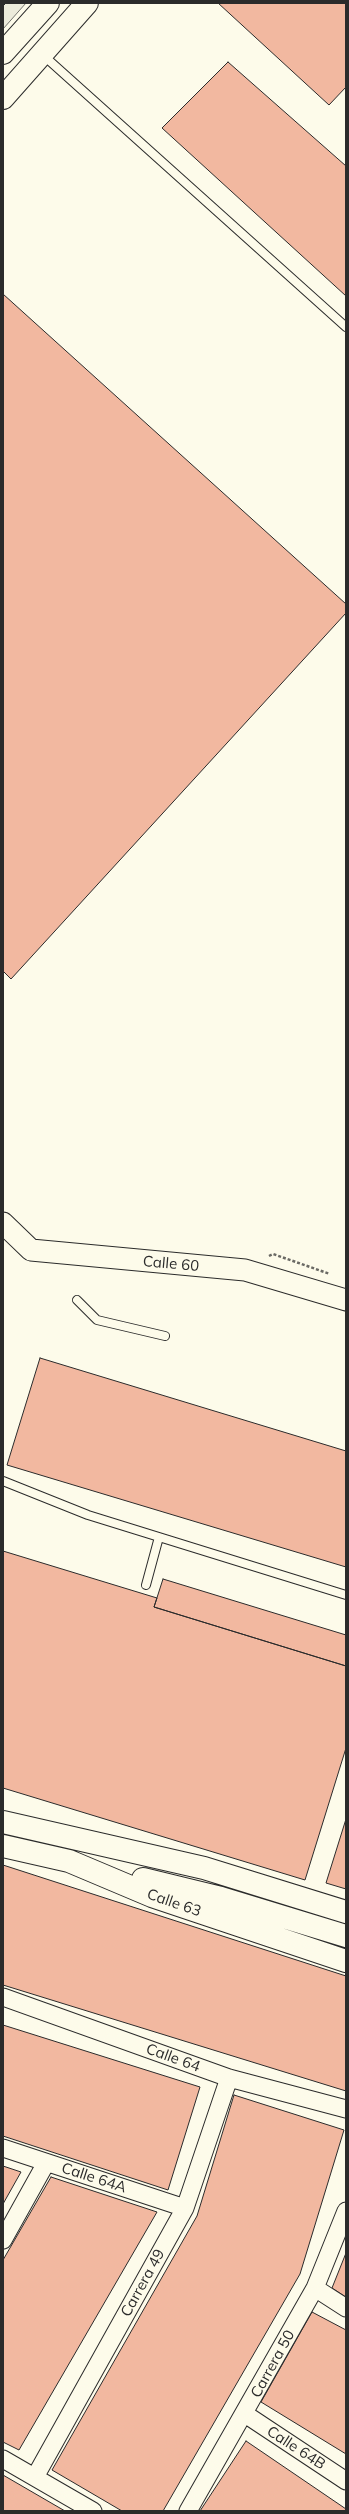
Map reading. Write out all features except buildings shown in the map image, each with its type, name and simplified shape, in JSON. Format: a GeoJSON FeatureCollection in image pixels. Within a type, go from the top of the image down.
{"type":"FeatureCollection","features":[{"type":"Feature","properties":{"kind":"main road"},"geometry":{"type":"LineString","coordinates":[[3,53],[48,3]]}},
{"type":"Feature","properties":{"kind":"main road"},"geometry":{"type":"LineString","coordinates":[[3,98],[87,3]]}},
{"type":"Feature","properties":{"kind":"main road"},"geometry":{"type":"LineString","coordinates":[[3,1822],[204,1868],[346,1912]]}},
{"type":"Feature","properties":{"kind":"main road","name":"Calle 63"},"geometry":{"type":"LineString","coordinates":[[3,1846],[69,1861],[152,1896],[346,1961]]}},
{"type":"Feature","properties":{"kind":"main road"},"geometry":{"type":"LineString","coordinates":[[69,1861],[259,1910],[346,1936]]}},
{"type":"Feature","properties":{"kind":"street","name":"Calle 60"},"geometry":{"type":"LineString","coordinates":[[3,1223],[31,1250],[47,1253],[245,1270],[346,1300]]}},
{"type":"Feature","properties":{"kind":"street","name":"Calle 64"},"geometry":{"type":"LineString","coordinates":[[3,1997],[228,2078],[346,2110]]}},
{"type":"Feature","properties":{"kind":"street","name":"Carrera 49"},"geometry":{"type":"LineString","coordinates":[[35,2477],[185,2208],[228,2078]]}},
{"type":"Feature","properties":{"kind":"street","name":"Calle 64A"},"geometry":{"type":"LineString","coordinates":[[3,2148],[185,2208]]}},
{"type":"Feature","properties":{"kind":"street"},"geometry":{"type":"LineString","coordinates":[[3,2240],[46,2162]]}},
{"type":"Feature","properties":{"kind":"street","name":"Carrera 50"},"geometry":{"type":"LineString","coordinates":[[188,2511],[245,2414],[315,2288],[346,2211]]}},
{"type":"Feature","properties":{"kind":"street"},"geometry":{"type":"LineString","coordinates":[[315,2288],[346,2308]]}},
{"type":"Feature","properties":{"kind":"street","name":"Calle 64B"},"geometry":{"type":"LineString","coordinates":[[245,2414],[346,2481]]}},
{"type":"Feature","properties":{"kind":"street"},"geometry":{"type":"LineString","coordinates":[[3,2459],[93,2511]]}},
{"type":"Feature","properties":{"kind":"lane"},"geometry":{"type":"LineString","coordinates":[[42,54],[346,327]]}},
{"type":"Feature","properties":{"kind":"lane"},"geometry":{"type":"LineString","coordinates":[[77,1300],[98,1320],[165,1336]]}},
{"type":"Feature","properties":{"kind":"lane"},"geometry":{"type":"LineString","coordinates":[[3,1481],[88,1515],[346,1595]]}},
{"type":"Feature","properties":{"kind":"lane"},"geometry":{"type":"LineString","coordinates":[[146,1586],[159,1537]]}},
{"type":"Feature","properties":{"kind":"shaded area"},"geometry":{"type":"Polygon","coordinates":[[[6,3],[26,3],[3,29],[3,6],[6,3]]]}},
{"type":"Feature","properties":{"kind":"fence"},"geometry":{"type":"LineString","coordinates":[[3,6],[6,3]]}}]}
